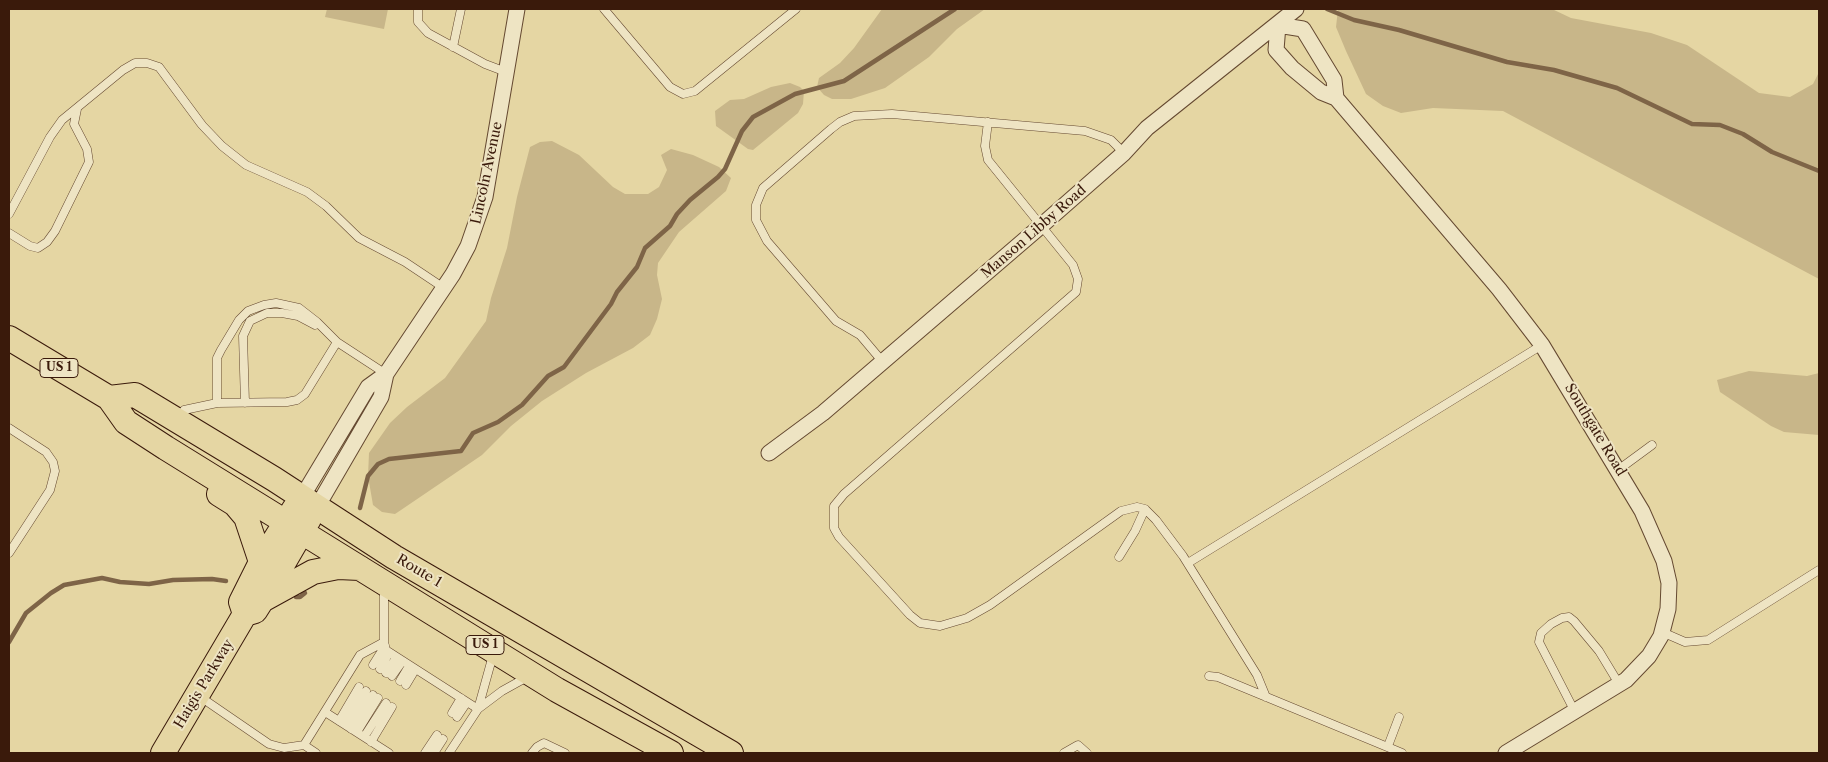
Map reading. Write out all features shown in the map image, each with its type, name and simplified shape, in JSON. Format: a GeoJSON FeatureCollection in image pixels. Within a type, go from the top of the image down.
{"type":"FeatureCollection","features":[{"type":"Feature","properties":{"kind":"main road","name":"Route 1"},"geometry":{"type":"LineString","coordinates":[[9,338],[109,398],[126,422],[146,435],[532,674],[672,753]]}},
{"type":"Feature","properties":{"kind":"main road","name":"Route 1"},"geometry":{"type":"LineString","coordinates":[[109,398],[135,395],[394,556],[533,639],[731,753]]}},
{"type":"Feature","properties":{"kind":"main road"},"geometry":{"type":"LineString","coordinates":[[146,435],[151,450],[239,508],[248,522],[261,562]]}},
{"type":"Feature","properties":{"kind":"main road","name":"Haigis Parkway"},"geometry":{"type":"LineString","coordinates":[[162,753],[254,607],[294,527],[309,502]]}},
{"type":"Feature","properties":{"kind":"main road","name":"Haigis Parkway"},"geometry":{"type":"LineString","coordinates":[[254,607],[241,602],[261,562],[294,527]]}},
{"type":"Feature","properties":{"kind":"main road"},"geometry":{"type":"LineString","coordinates":[[254,607],[313,572],[338,568],[360,568]]}},
{"type":"Feature","properties":{"kind":"street","name":"Lincoln Avenue"},"geometry":{"type":"LineString","coordinates":[[309,502],[381,397],[386,374],[444,288],[468,246],[482,208],[517,9]]}},
{"type":"Feature","properties":{"kind":"street","name":"Manson Libby Road"},"geometry":{"type":"LineString","coordinates":[[769,453],[823,413],[1042,225],[1124,153],[1148,128],[1296,9]]}},
{"type":"Feature","properties":{"kind":"street","name":"Southgate Road"},"geometry":{"type":"LineString","coordinates":[[1336,98],[1334,80],[1317,49],[1303,29],[1278,25],[1276,50],[1292,68],[1321,92],[1336,98],[1499,289],[1542,345],[1618,470],[1653,532],[1664,561],[1669,592],[1662,632],[1649,656],[1619,684],[1506,753]]}},
{"type":"Feature","properties":{"kind":"lane"},"geometry":{"type":"LineString","coordinates":[[418,9],[417,16],[421,27],[485,64],[506,72]]}},
{"type":"Feature","properties":{"kind":"lane"},"geometry":{"type":"LineString","coordinates":[[453,47],[461,9]]}},
{"type":"Feature","properties":{"kind":"lane"},"geometry":{"type":"LineString","coordinates":[[604,9],[670,88],[683,94],[695,92],[796,9]]}},
{"type":"Feature","properties":{"kind":"lane"},"geometry":{"type":"LineString","coordinates":[[9,214],[50,138],[62,120],[135,62],[159,67],[202,124],[222,146],[246,165],[307,192],[326,206],[359,238],[405,262],[444,288]]}},
{"type":"Feature","properties":{"kind":"lane"},"geometry":{"type":"LineString","coordinates":[[9,233],[30,246],[38,248],[47,242],[56,231],[89,162],[87,149],[74,124],[77,109]]}},
{"type":"Feature","properties":{"kind":"lane"},"geometry":{"type":"LineString","coordinates":[[882,361],[860,335],[836,321],[767,241],[756,220],[759,195],[764,188],[831,129],[840,122],[854,116],[892,114],[1085,131],[1111,140],[1124,153]]}},
{"type":"Feature","properties":{"kind":"lane"},"geometry":{"type":"LineString","coordinates":[[988,122],[985,146],[988,160],[1073,265],[1078,279],[1075,295],[844,494],[834,506],[834,528],[839,537],[910,615],[920,623],[940,626],[967,618],[990,605],[1121,511],[1137,507],[1144,508],[1156,520],[1188,563],[1256,675],[1266,697]]}},
{"type":"Feature","properties":{"kind":"lane"},"geometry":{"type":"LineString","coordinates":[[217,404],[218,358],[239,320],[255,307],[276,303],[288,304],[311,316],[337,342],[386,374]]}},
{"type":"Feature","properties":{"kind":"lane"},"geometry":{"type":"LineString","coordinates":[[245,403],[243,336],[250,321],[267,313],[290,314],[307,320],[326,331]]}},
{"type":"Feature","properties":{"kind":"lane"},"geometry":{"type":"LineString","coordinates":[[177,421],[184,410],[217,404],[287,402],[301,397],[337,342]]}},
{"type":"Feature","properties":{"kind":"lane"},"geometry":{"type":"LineString","coordinates":[[1188,563],[1542,345]]}},
{"type":"Feature","properties":{"kind":"lane"},"geometry":{"type":"LineString","coordinates":[[9,428],[46,452],[53,462],[55,471],[50,490],[9,553]]}},
{"type":"Feature","properties":{"kind":"lane"},"geometry":{"type":"LineString","coordinates":[[1618,470],[1652,445]]}},
{"type":"Feature","properties":{"kind":"lane"},"geometry":{"type":"LineString","coordinates":[[1119,557],[1135,531],[1144,508]]}},
{"type":"Feature","properties":{"kind":"lane"},"geometry":{"type":"LineString","coordinates":[[1662,632],[1686,642],[1708,640],[1819,570]]}},
{"type":"Feature","properties":{"kind":"lane"},"geometry":{"type":"LineString","coordinates":[[384,583],[391,652],[383,670],[391,652]]}},
{"type":"Feature","properties":{"kind":"lane"},"geometry":{"type":"LineString","coordinates":[[1575,712],[1539,642],[1541,633],[1551,624],[1562,618],[1569,618],[1574,622],[1598,651],[1619,684]]}},
{"type":"Feature","properties":{"kind":"lane"},"geometry":{"type":"LineString","coordinates":[[449,753],[478,709],[494,650]]}},
{"type":"Feature","properties":{"kind":"lane"},"geometry":{"type":"LineString","coordinates":[[304,745],[360,655],[391,652],[412,668],[478,709]]}},
{"type":"Feature","properties":{"kind":"lane"},"geometry":{"type":"LineString","coordinates":[[403,683],[412,668]]}},
{"type":"Feature","properties":{"kind":"lane"},"geometry":{"type":"LineString","coordinates":[[478,709],[502,691],[532,674]]}},
{"type":"Feature","properties":{"kind":"lane"},"geometry":{"type":"LineString","coordinates":[[1209,676],[1214,676],[1402,753]]}},
{"type":"Feature","properties":{"kind":"lane"},"geometry":{"type":"LineString","coordinates":[[348,726],[369,693],[348,726]]}},
{"type":"Feature","properties":{"kind":"lane"},"geometry":{"type":"LineString","coordinates":[[198,696],[268,744],[284,748],[304,745],[316,753]]}},
{"type":"Feature","properties":{"kind":"lane"},"geometry":{"type":"LineString","coordinates":[[454,715],[464,700]]}},
{"type":"Feature","properties":{"kind":"lane"},"geometry":{"type":"LineString","coordinates":[[368,739],[389,705]]}},
{"type":"Feature","properties":{"kind":"lane"},"geometry":{"type":"LineString","coordinates":[[325,712],[389,753]]}},
{"type":"Feature","properties":{"kind":"lane"},"geometry":{"type":"LineString","coordinates":[[1388,746],[1399,717]]}},
{"type":"Feature","properties":{"kind":"lane"},"geometry":{"type":"LineString","coordinates":[[426,753],[440,737],[434,753]]}},
{"type":"Feature","properties":{"kind":"lane"},"geometry":{"type":"LineString","coordinates":[[532,753],[537,746],[544,743],[565,753]]}},
{"type":"Feature","properties":{"kind":"lane"},"geometry":{"type":"LineString","coordinates":[[1064,753],[1078,745],[1087,753]]}},
{"type":"Feature","properties":{"kind":"shaded area"},"geometry":{"type":"Polygon","coordinates":[[[327,9],[388,9],[384,29],[325,17],[327,9]]]}},
{"type":"Feature","properties":{"kind":"shaded area"},"geometry":{"type":"Polygon","coordinates":[[[882,9],[985,9],[957,29],[929,57],[885,88],[851,99],[832,99],[824,95],[817,87],[819,78],[840,63],[854,48],[882,9]]]}},
{"type":"Feature","properties":{"kind":"shaded area"},"geometry":{"type":"Polygon","coordinates":[[[1338,9],[1552,9],[1571,18],[1651,33],[1687,45],[1759,93],[1790,97],[1813,84],[1819,72],[1819,279],[1503,111],[1433,108],[1401,113],[1383,106],[1366,94],[1346,51],[1336,27],[1338,9]]]}},
{"type":"Feature","properties":{"kind":"shaded area"},"geometry":{"type":"Polygon","coordinates":[[[790,83],[804,91],[803,104],[798,113],[753,150],[748,149],[716,126],[715,111],[730,100],[744,99],[771,87],[790,83]]]}},
{"type":"Feature","properties":{"kind":"shaded area"},"geometry":{"type":"Polygon","coordinates":[[[552,141],[579,155],[613,187],[625,194],[648,194],[659,187],[667,170],[661,155],[671,149],[693,155],[719,167],[731,178],[726,191],[679,232],[658,263],[657,275],[662,299],[657,319],[650,335],[633,348],[586,373],[542,401],[511,426],[482,455],[395,514],[382,512],[373,505],[368,476],[369,453],[390,423],[407,407],[445,378],[486,321],[491,298],[507,248],[517,197],[530,147],[540,142],[552,141]]]}},
{"type":"Feature","properties":{"kind":"shaded area"},"geometry":{"type":"Polygon","coordinates":[[[1749,371],[1807,376],[1819,373],[1819,435],[1784,432],[1771,426],[1720,392],[1717,380],[1749,371]]]}},
{"type":"Feature","properties":{"kind":"waterway"},"geometry":{"type":"LineString","coordinates":[[360,508],[368,476],[378,464],[389,459],[461,451],[473,433],[498,422],[522,405],[548,376],[564,367],[637,267],[645,248],[670,226],[677,214],[690,200],[725,169],[742,131],[753,117],[795,94],[844,81],[955,9]]}},
{"type":"Feature","properties":{"kind":"waterway"},"geometry":{"type":"LineString","coordinates":[[1327,9],[1354,20],[1399,30],[1507,62],[1554,70],[1617,88],[1692,124],[1720,125],[1743,134],[1772,152],[1819,171]]}},
{"type":"Feature","properties":{"kind":"waterway"},"geometry":{"type":"LineString","coordinates":[[9,642],[26,613],[64,585],[102,578],[120,582],[149,584],[173,580],[212,579],[226,581]]}},
{"type":"Feature","properties":{"kind":"waterway"},"geometry":{"type":"LineString","coordinates":[[296,597],[300,597],[305,593]]}}]}
